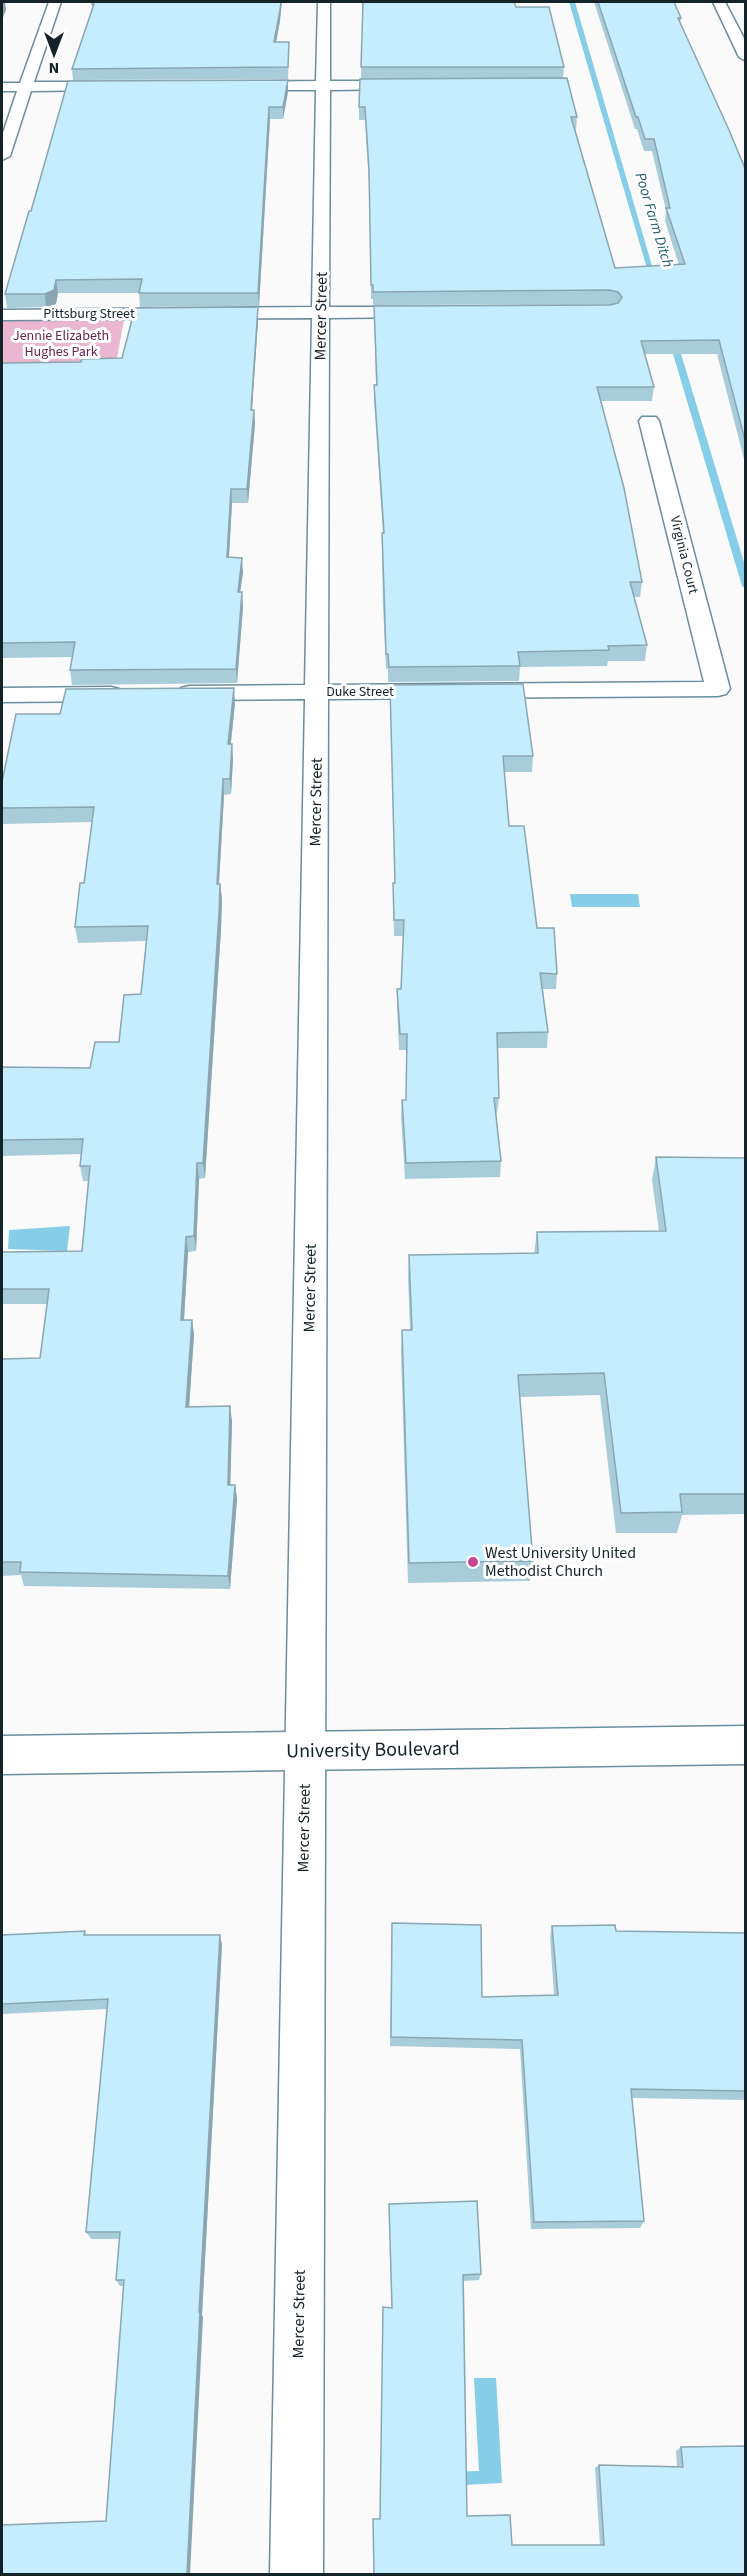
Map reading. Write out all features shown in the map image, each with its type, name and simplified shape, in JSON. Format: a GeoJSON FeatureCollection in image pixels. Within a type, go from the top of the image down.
{"type":"FeatureCollection","features":[{"type":"Feature","properties":{"kind":"street"},"geometry":{"type":"LineString","coordinates":[[2,156],[55,2]]}},
{"type":"Feature","properties":{"kind":"street","name":"Mercer Street"},"geometry":{"type":"LineString","coordinates":[[296,2574],[324,2]]}},
{"type":"Feature","properties":{"kind":"street"},"geometry":{"type":"LineString","coordinates":[[719,2],[746,57]]}},
{"type":"Feature","properties":{"kind":"street"},"geometry":{"type":"LineString","coordinates":[[228,86],[417,85]]}},
{"type":"Feature","properties":{"kind":"street"},"geometry":{"type":"LineString","coordinates":[[2,87],[121,86]]}},
{"type":"Feature","properties":{"kind":"street","name":"Pittsburg Street"},"geometry":{"type":"LineString","coordinates":[[2,315],[441,312]]}},
{"type":"Feature","properties":{"kind":"street","name":"Virginia Court"},"geometry":{"type":"LineString","coordinates":[[649,421],[718,689]]}},
{"type":"Feature","properties":{"kind":"street","name":"Duke Street"},"geometry":{"type":"LineString","coordinates":[[165,693],[718,689]]}},
{"type":"Feature","properties":{"kind":"street"},"geometry":{"type":"LineString","coordinates":[[2,694],[130,694]]}},
{"type":"Feature","properties":{"kind":"street","name":"University Boulevard"},"geometry":{"type":"LineString","coordinates":[[2,1755],[746,1744]]}},
{"type":"Feature","properties":{"kind":"green space","name":"Jennie Elizabeth Hughes Park"},"geometry":{"type":"Polygon","coordinates":[[[124,320],[115,368],[2,369],[2,321],[124,320]]]}},
{"type":"Feature","properties":{"kind":"water"},"geometry":{"type":"Polygon","coordinates":[[[570,894],[638,894],[640,907],[572,907],[570,894]]]}},
{"type":"Feature","properties":{"kind":"water"},"geometry":{"type":"Polygon","coordinates":[[[70,1226],[67,1251],[8,1249],[9,1230],[70,1226]]]}},
{"type":"Feature","properties":{"kind":"water"},"geometry":{"type":"Polygon","coordinates":[[[474,2378],[496,2378],[502,2483],[444,2486],[443,2472],[479,2471],[474,2378]]]}},
{"type":"Feature","properties":{"kind":"building"},"geometry":{"type":"Polygon","coordinates":[[[93,2],[281,2],[274,42],[289,42],[288,67],[72,69],[93,2]]]}},
{"type":"Feature","properties":{"kind":"building"},"geometry":{"type":"Polygon","coordinates":[[[363,2],[514,2],[516,7],[549,7],[564,67],[361,67],[363,2]]]}},
{"type":"Feature","properties":{"kind":"building"},"geometry":{"type":"Polygon","coordinates":[[[598,2],[674,2],[681,18],[678,18],[746,171],[746,444],[719,340],[641,341],[654,387],[597,387],[624,488],[642,582],[630,582],[647,645],[608,646],[609,650],[518,652],[520,666],[389,667],[388,654],[386,654],[382,533],[384,533],[374,385],[377,385],[374,306],[610,305],[618,303],[622,297],[618,292],[610,290],[373,292],[369,170],[365,107],[359,107],[360,79],[567,78],[577,117],[571,117],[615,268],[685,264],[666,208],[670,208],[654,139],[645,139],[638,117],[636,117],[598,2]]]}},
{"type":"Feature","properties":{"kind":"building"},"geometry":{"type":"Polygon","coordinates":[[[288,80],[283,107],[269,107],[258,293],[139,293],[142,279],[56,280],[54,290],[45,294],[5,294],[68,81],[288,80]]]}},
{"type":"Feature","properties":{"kind":"building"},"geometry":{"type":"Polygon","coordinates":[[[258,307],[251,410],[254,410],[247,489],[231,489],[227,557],[242,558],[238,592],[242,592],[236,669],[70,670],[75,642],[2,643],[2,363],[81,362],[82,359],[122,358],[135,308],[258,307]]]}},
{"type":"Feature","properties":{"kind":"building"},"geometry":{"type":"Polygon","coordinates":[[[523,684],[533,756],[503,756],[509,826],[524,826],[537,928],[554,928],[557,974],[540,973],[548,1032],[497,1033],[499,1098],[494,1098],[501,1161],[406,1163],[402,1100],[406,1100],[407,1034],[400,1034],[397,989],[401,989],[404,920],[394,920],[390,685],[523,684]]]}},
{"type":"Feature","properties":{"kind":"building"},"geometry":{"type":"Polygon","coordinates":[[[234,688],[228,744],[232,744],[230,779],[223,779],[217,884],[220,884],[219,913],[203,1163],[197,1163],[194,1236],[186,1237],[181,1320],[192,1320],[186,1407],[230,1406],[228,1485],[235,1485],[228,1576],[20,1572],[21,1562],[2,1562],[2,1359],[40,1358],[49,1289],[2,1289],[2,1252],[82,1251],[90,1166],[80,1166],[83,1139],[2,1140],[2,1067],[90,1068],[95,1042],[119,1042],[124,995],[141,994],[148,926],[75,927],[80,883],[84,883],[94,807],[2,808],[2,782],[16,714],[60,714],[66,689],[234,688]]]}},
{"type":"Feature","properties":{"kind":"building"},"geometry":{"type":"Polygon","coordinates":[[[656,1157],[746,1158],[746,1494],[680,1494],[682,1512],[621,1513],[604,1373],[518,1375],[533,1561],[409,1563],[402,1330],[412,1330],[409,1255],[538,1253],[537,1232],[666,1231],[656,1157]]]}},
{"type":"Feature","properties":{"kind":"building"},"geometry":{"type":"Polygon","coordinates":[[[392,1923],[481,1925],[482,1997],[558,1995],[552,1926],[615,1925],[616,1931],[746,1933],[746,2091],[631,2089],[644,2221],[534,2222],[522,2040],[391,2037],[392,1923]]]}},
{"type":"Feature","properties":{"kind":"building"},"geometry":{"type":"Polygon","coordinates":[[[85,1931],[84,1935],[220,1935],[187,2574],[2,2574],[2,2525],[106,2521],[124,2280],[116,2280],[120,2232],[86,2232],[108,1999],[2,2004],[2,1935],[85,1931]]]}},
{"type":"Feature","properties":{"kind":"building"},"geometry":{"type":"Polygon","coordinates":[[[477,2201],[481,2274],[463,2275],[467,2516],[510,2515],[512,2545],[604,2545],[599,2465],[683,2467],[681,2447],[746,2446],[746,2574],[374,2574],[373,2519],[380,2519],[383,2307],[392,2308],[389,2204],[477,2201]]]}},
{"type":"Feature","properties":{"kind":"waterway","name":"Poor Farm Ditch"},"geometry":{"type":"LineString","coordinates":[[572,2],[655,282]]}},
{"type":"Feature","properties":{"kind":"waterway","name":"Poor Farm Ditch"},"geometry":{"type":"LineString","coordinates":[[672,337],[746,586]]}},
{"type":"Feature","properties":{"kind":"place","name":"West University United Methodist Church"},"geometry":{"type":"Point","coordinates":[473,1562]}}]}
